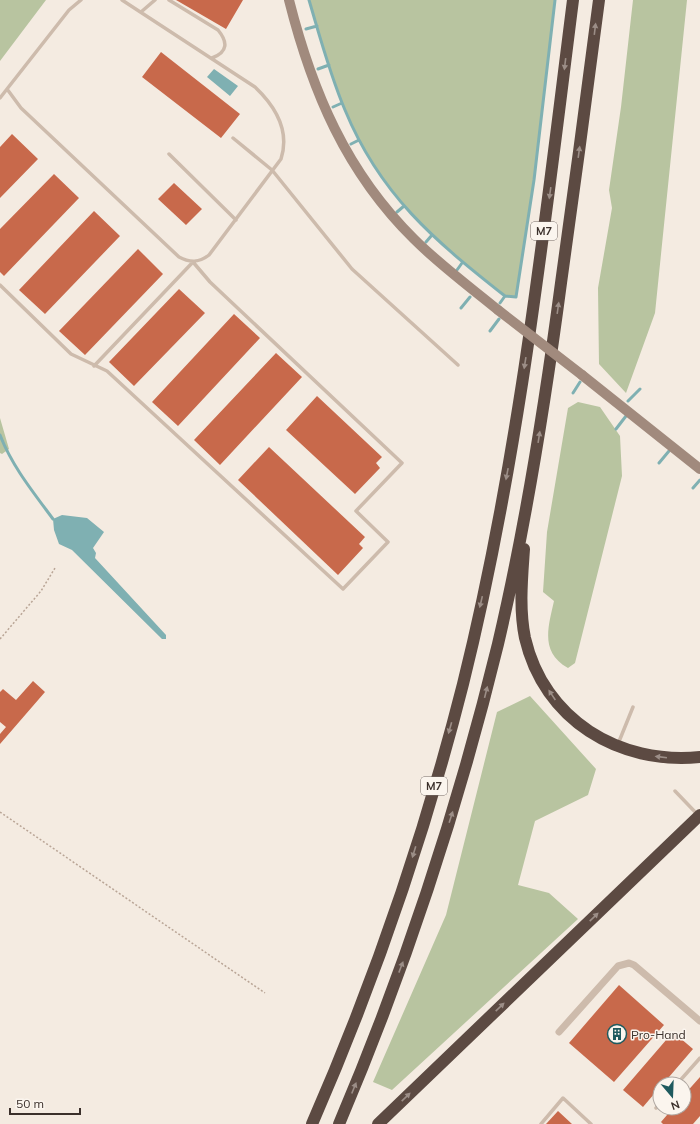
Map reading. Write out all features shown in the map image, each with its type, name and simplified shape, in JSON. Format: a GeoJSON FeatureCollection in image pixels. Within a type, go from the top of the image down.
{"type":"FeatureCollection","features":[{"type":"Feature","properties":{"kind":"highway"},"geometry":{"type":"LineString","coordinates":[[567,0],[570,25]]}},
{"type":"Feature","properties":{"kind":"highway","name":"M7"},"geometry":{"type":"LineString","coordinates":[[312,1124],[352,1028],[399,900],[462,685],[487,577],[514,436],[546,220],[573,0]]}},
{"type":"Feature","properties":{"kind":"highway","name":"M7"},"geometry":{"type":"LineString","coordinates":[[339,1124],[408,950],[458,796],[498,641],[528,503],[553,344],[599,0]]}},
{"type":"Feature","properties":{"kind":"highway"},"geometry":{"type":"LineString","coordinates":[[528,503],[522,586],[522,611],[525,637],[532,658],[542,680],[555,700],[576,722],[596,736],[617,747],[643,755],[675,759],[700,756]]}},
{"type":"Feature","properties":{"kind":"highway"},"geometry":{"type":"LineString","coordinates":[[378,1124],[699,816]]}},
{"type":"Feature","properties":{"kind":"main road"},"geometry":{"type":"LineString","coordinates":[[289,0],[313,81],[340,140],[364,180],[384,207],[414,239],[498,310],[700,469]]}},
{"type":"Feature","properties":{"kind":"street"},"geometry":{"type":"LineString","coordinates":[[559,1032],[618,966],[629,963],[634,965],[700,1022]]}},
{"type":"Feature","properties":{"kind":"lane"},"geometry":{"type":"LineString","coordinates":[[0,98],[69,10],[81,0]]}},
{"type":"Feature","properties":{"kind":"lane"},"geometry":{"type":"LineString","coordinates":[[94,366],[193,262],[204,259],[210,255],[281,159],[285,138],[274,110],[266,98],[255,87],[122,0]]}},
{"type":"Feature","properties":{"kind":"lane"},"geometry":{"type":"LineString","coordinates":[[141,12],[155,0]]}},
{"type":"Feature","properties":{"kind":"lane"},"geometry":{"type":"LineString","coordinates":[[168,0],[218,30],[223,36],[226,41],[224,50],[212,58]]}},
{"type":"Feature","properties":{"kind":"lane"},"geometry":{"type":"LineString","coordinates":[[0,285],[71,354],[107,371],[343,589],[388,542],[356,511],[402,463],[210,282],[193,262],[179,256],[21,108],[7,90]]}},
{"type":"Feature","properties":{"kind":"lane"},"geometry":{"type":"LineString","coordinates":[[233,138],[272,170],[352,269],[458,365]]}},
{"type":"Feature","properties":{"kind":"lane"},"geometry":{"type":"LineString","coordinates":[[169,154],[236,220]]}},
{"type":"Feature","properties":{"kind":"lane"},"geometry":{"type":"LineString","coordinates":[[617,747],[633,707]]}},
{"type":"Feature","properties":{"kind":"lane"},"geometry":{"type":"LineString","coordinates":[[674,791],[699,816]]}},
{"type":"Feature","properties":{"kind":"lane"},"geometry":{"type":"LineString","coordinates":[[684,1076],[700,1058]]}},
{"type":"Feature","properties":{"kind":"lane"},"geometry":{"type":"LineString","coordinates":[[540,1124],[563,1098],[591,1124]]}},
{"type":"Feature","properties":{"kind":"path"},"geometry":{"type":"LineString","coordinates":[[0,639],[42,591],[55,568]]}},
{"type":"Feature","properties":{"kind":"path"},"geometry":{"type":"LineString","coordinates":[[0,812],[265,993]]}},
{"type":"Feature","properties":{"kind":"green space"},"geometry":{"type":"Polygon","coordinates":[[[0,0],[46,0],[0,61],[0,0]]]}},
{"type":"Feature","properties":{"kind":"green space"},"geometry":{"type":"Polygon","coordinates":[[[309,0],[555,0],[534,180],[516,297],[505,296],[432,235],[392,191],[375,167],[359,140],[345,110],[326,56],[309,0]]]}},
{"type":"Feature","properties":{"kind":"green space"},"geometry":{"type":"Polygon","coordinates":[[[633,0],[687,0],[655,313],[626,393],[599,364],[598,288],[612,208],[609,190],[621,107],[633,0]]]}},
{"type":"Feature","properties":{"kind":"green space"},"geometry":{"type":"Polygon","coordinates":[[[578,402],[600,407],[620,436],[622,476],[575,663],[568,668],[559,662],[553,655],[550,647],[548,630],[554,601],[543,592],[547,532],[568,408],[578,402]]]}},
{"type":"Feature","properties":{"kind":"green space"},"geometry":{"type":"Polygon","coordinates":[[[0,418],[9,449],[2,454],[0,453],[0,418]]]}},
{"type":"Feature","properties":{"kind":"green space"},"geometry":{"type":"Polygon","coordinates":[[[530,696],[596,769],[588,795],[535,821],[518,885],[549,893],[578,919],[392,1090],[373,1082],[446,915],[497,712],[530,696]]]}},
{"type":"Feature","properties":{"kind":"water"},"geometry":{"type":"Polygon","coordinates":[[[214,69],[238,86],[230,96],[207,77],[214,69]]]}},
{"type":"Feature","properties":{"kind":"water"},"geometry":{"type":"Polygon","coordinates":[[[62,515],[87,518],[104,532],[93,548],[96,553],[95,558],[166,635],[166,639],[162,639],[72,550],[59,544],[54,530],[53,519],[62,515]]]}},
{"type":"Feature","properties":{"kind":"building"},"geometry":{"type":"Polygon","coordinates":[[[176,0],[243,0],[226,29],[176,0]]]}},
{"type":"Feature","properties":{"kind":"building"},"geometry":{"type":"Polygon","coordinates":[[[161,52],[240,114],[221,138],[142,77],[161,52]]]}},
{"type":"Feature","properties":{"kind":"building"},"geometry":{"type":"Polygon","coordinates":[[[12,134],[38,159],[0,198],[0,147],[12,134]]]}},
{"type":"Feature","properties":{"kind":"building"},"geometry":{"type":"Polygon","coordinates":[[[54,174],[79,198],[4,276],[0,272],[0,229],[54,174]]]}},
{"type":"Feature","properties":{"kind":"building"},"geometry":{"type":"Polygon","coordinates":[[[174,183],[202,209],[186,225],[158,199],[174,183]]]}},
{"type":"Feature","properties":{"kind":"building"},"geometry":{"type":"Polygon","coordinates":[[[94,211],[120,236],[45,314],[19,290],[94,211]]]}},
{"type":"Feature","properties":{"kind":"building"},"geometry":{"type":"Polygon","coordinates":[[[138,249],[163,274],[85,355],[59,331],[138,249]]]}},
{"type":"Feature","properties":{"kind":"building"},"geometry":{"type":"Polygon","coordinates":[[[179,289],[205,313],[134,386],[109,362],[179,289]]]}},
{"type":"Feature","properties":{"kind":"building"},"geometry":{"type":"Polygon","coordinates":[[[234,314],[260,338],[178,426],[152,402],[234,314]]]}},
{"type":"Feature","properties":{"kind":"building"},"geometry":{"type":"Polygon","coordinates":[[[276,353],[302,377],[220,465],[194,440],[276,353]]]}},
{"type":"Feature","properties":{"kind":"building"},"geometry":{"type":"Polygon","coordinates":[[[317,396],[382,457],[376,463],[380,468],[355,494],[286,430],[317,396]]]}},
{"type":"Feature","properties":{"kind":"building"},"geometry":{"type":"Polygon","coordinates":[[[269,447],[365,537],[359,544],[363,548],[338,575],[238,480],[269,447]]]}},
{"type":"Feature","properties":{"kind":"building"},"geometry":{"type":"Polygon","coordinates":[[[33,681],[45,692],[0,744],[0,734],[6,727],[0,722],[0,692],[3,689],[16,700],[33,681]]]}},
{"type":"Feature","properties":{"kind":"building","name":"Pro-Hand"},"geometry":{"type":"Polygon","coordinates":[[[619,985],[664,1025],[614,1082],[569,1043],[619,985]]]}},
{"type":"Feature","properties":{"kind":"building"},"geometry":{"type":"Polygon","coordinates":[[[673,1032],[693,1049],[670,1076],[652,1076],[652,1096],[643,1107],[623,1090],[673,1032]]]}},
{"type":"Feature","properties":{"kind":"building"},"geometry":{"type":"Polygon","coordinates":[[[700,1077],[700,1116],[693,1124],[663,1124],[661,1122],[666,1116],[692,1116],[692,1086],[700,1077]]]}},
{"type":"Feature","properties":{"kind":"building"},"geometry":{"type":"Polygon","coordinates":[[[558,1111],[572,1124],[546,1124],[558,1111]]]}},
{"type":"Feature","properties":{"kind":"waterway"},"geometry":{"type":"LineString","coordinates":[[309,0],[326,56],[345,110],[359,140],[375,167],[392,191],[432,235],[505,296],[516,297],[534,180],[555,0]]}},
{"type":"Feature","properties":{"kind":"waterway"},"geometry":{"type":"LineString","coordinates":[[306,29],[317,26]]}},
{"type":"Feature","properties":{"kind":"waterway"},"geometry":{"type":"LineString","coordinates":[[318,69],[329,65]]}},
{"type":"Feature","properties":{"kind":"waterway"},"geometry":{"type":"LineString","coordinates":[[333,107],[342,103]]}},
{"type":"Feature","properties":{"kind":"waterway"},"geometry":{"type":"LineString","coordinates":[[351,144],[359,140]]}},
{"type":"Feature","properties":{"kind":"waterway"},"geometry":{"type":"LineString","coordinates":[[397,212],[404,206]]}},
{"type":"Feature","properties":{"kind":"waterway"},"geometry":{"type":"LineString","coordinates":[[426,242],[432,235]]}},
{"type":"Feature","properties":{"kind":"waterway"},"geometry":{"type":"LineString","coordinates":[[457,270],[462,263]]}},
{"type":"Feature","properties":{"kind":"waterway"},"geometry":{"type":"LineString","coordinates":[[500,303],[505,296]]}},
{"type":"Feature","properties":{"kind":"waterway"},"geometry":{"type":"LineString","coordinates":[[461,308],[470,297]]}},
{"type":"Feature","properties":{"kind":"waterway"},"geometry":{"type":"LineString","coordinates":[[490,331],[499,319]]}},
{"type":"Feature","properties":{"kind":"waterway"},"geometry":{"type":"LineString","coordinates":[[573,393],[580,382]]}},
{"type":"Feature","properties":{"kind":"waterway"},"geometry":{"type":"LineString","coordinates":[[628,401],[640,389]]}},
{"type":"Feature","properties":{"kind":"waterway"},"geometry":{"type":"LineString","coordinates":[[616,429],[626,416]]}},
{"type":"Feature","properties":{"kind":"waterway"},"geometry":{"type":"LineString","coordinates":[[0,435],[17,468],[53,519]]}},
{"type":"Feature","properties":{"kind":"waterway"},"geometry":{"type":"LineString","coordinates":[[659,463],[669,451]]}},
{"type":"Feature","properties":{"kind":"waterway"},"geometry":{"type":"LineString","coordinates":[[693,488],[700,480]]}},
{"type":"Feature","properties":{"kind":"place","name":"Pro-Hand"},"geometry":{"type":"Point","coordinates":[617,1034]}}]}
